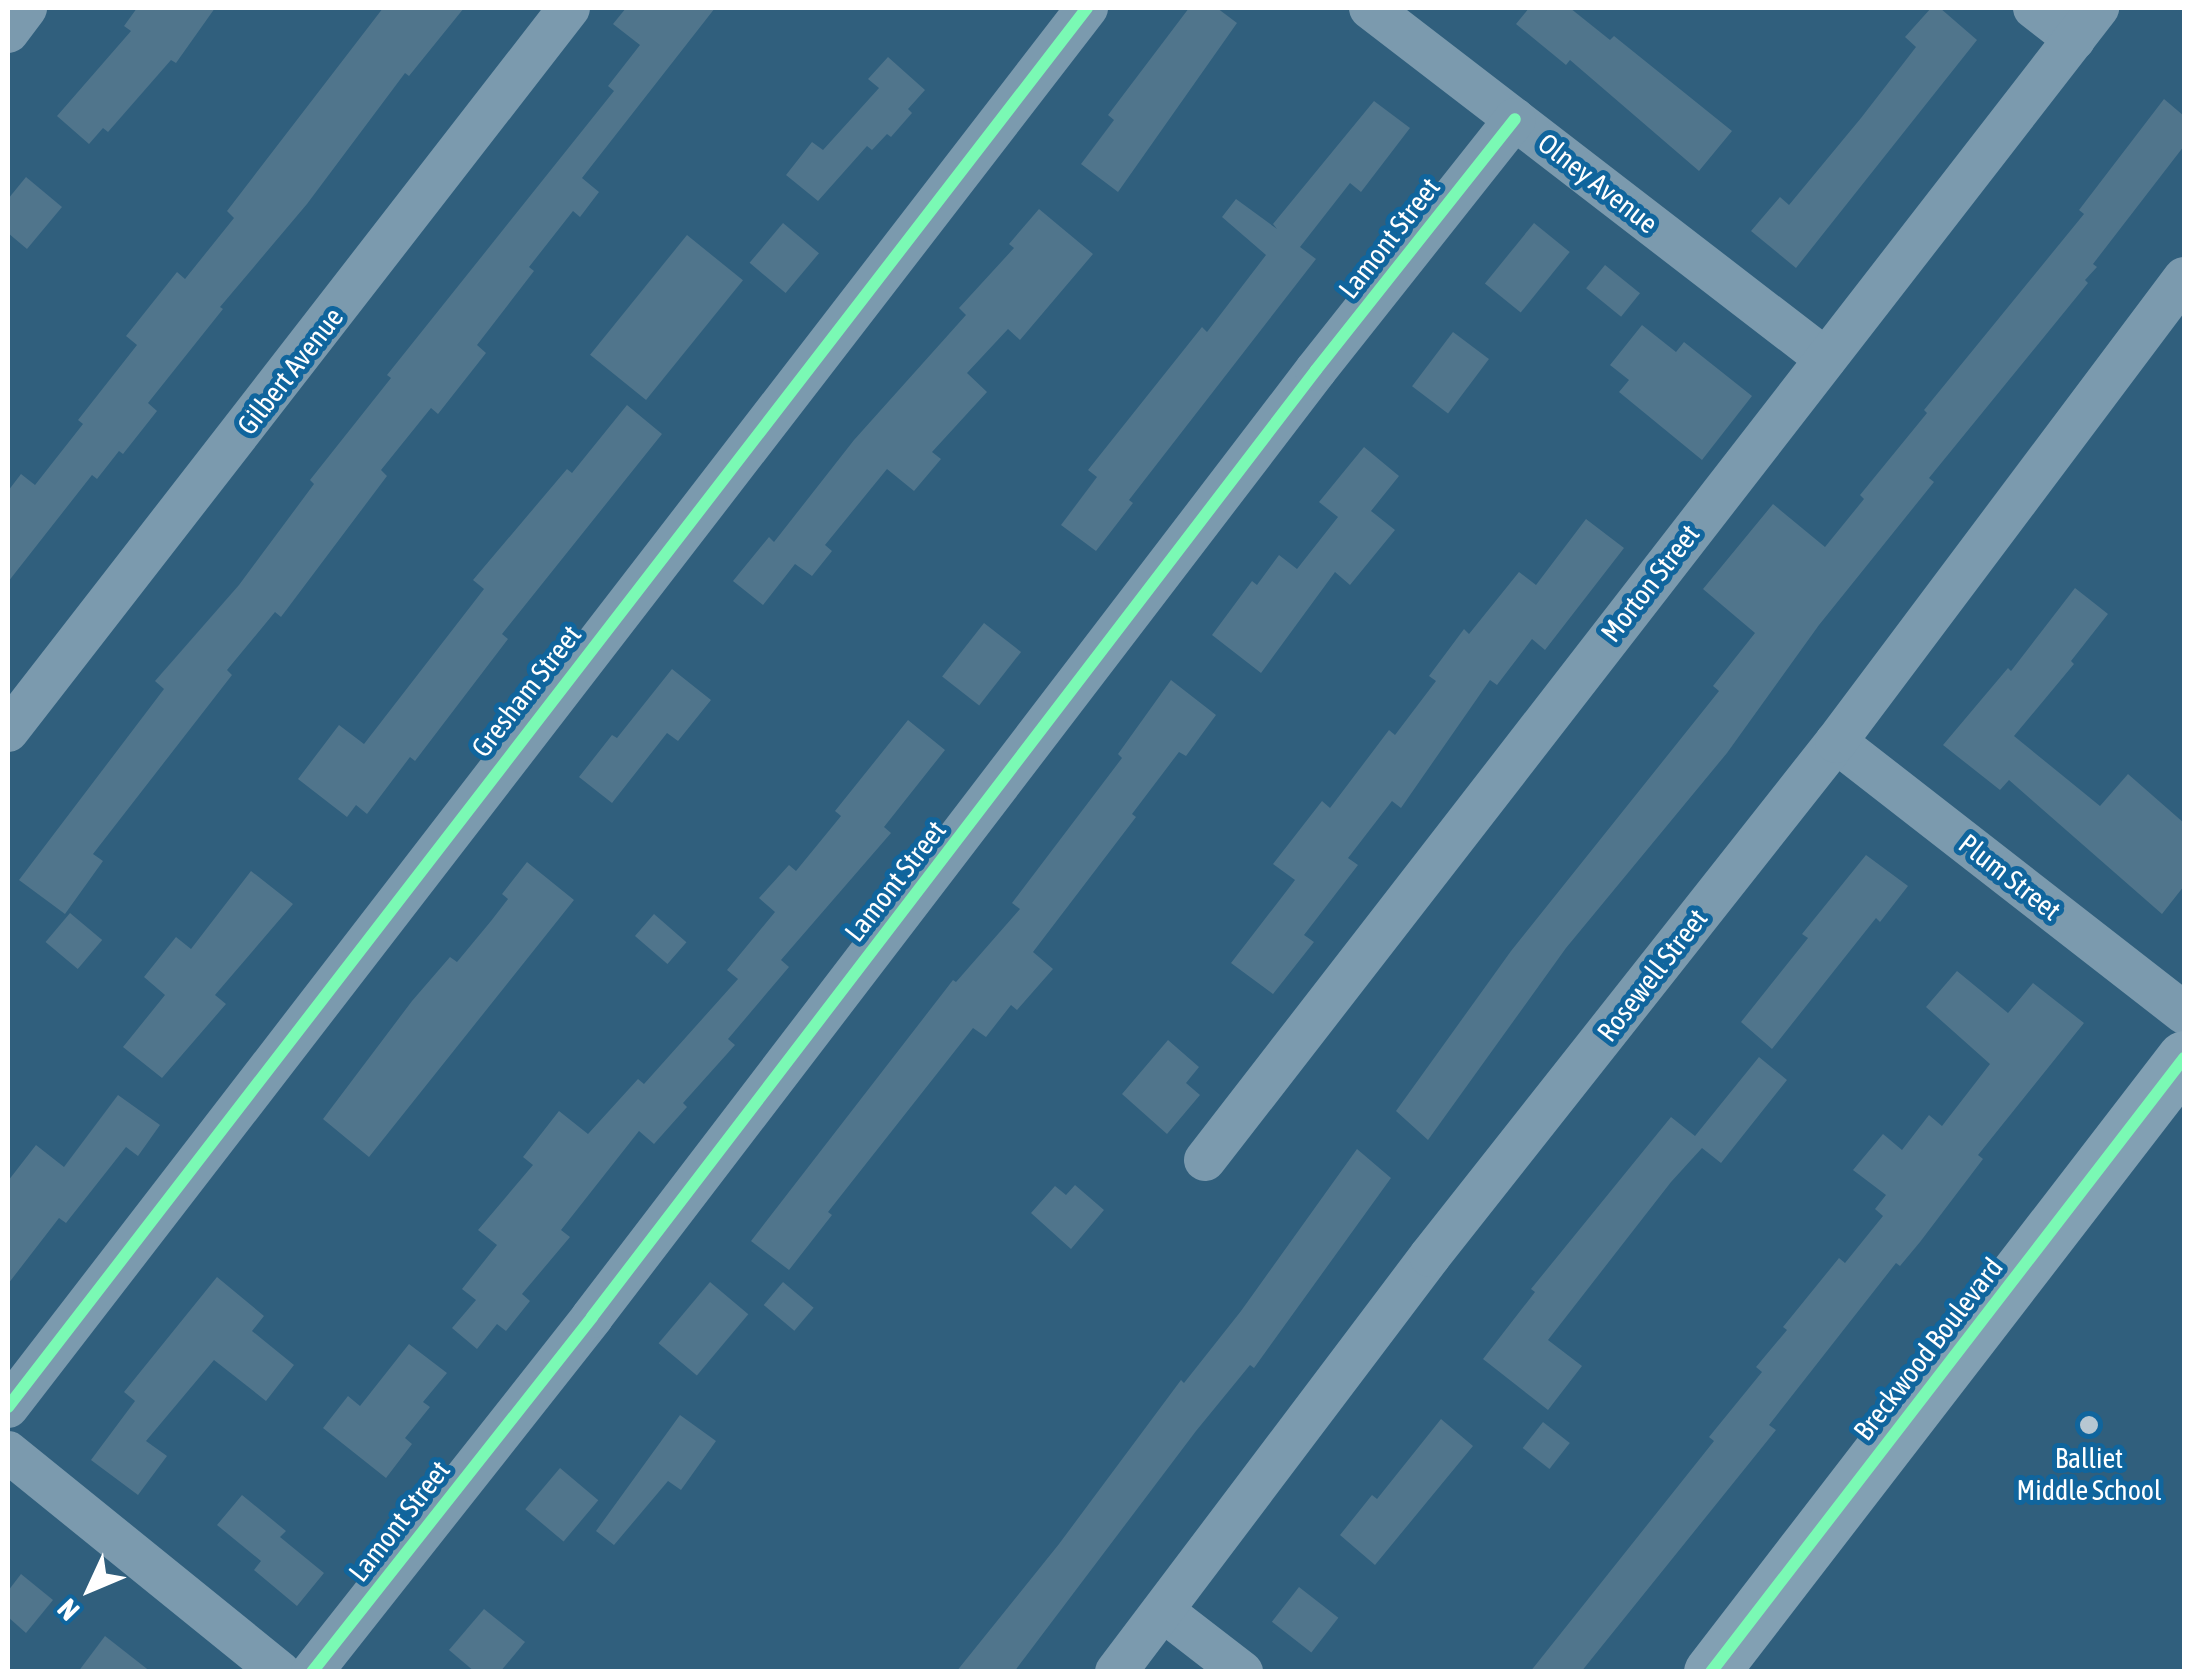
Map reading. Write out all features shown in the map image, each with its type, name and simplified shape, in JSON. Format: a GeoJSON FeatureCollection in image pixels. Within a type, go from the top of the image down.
{"type":"FeatureCollection","features":[{"type":"Feature","properties":{"kind":"main road","name":"Breckwood Boulevard"},"geometry":{"type":"LineString","coordinates":[[1711,1672],[2184,1058]]}},
{"type":"Feature","properties":{"kind":"street"},"geometry":{"type":"LineString","coordinates":[[8,32],[26,8]]}},
{"type":"Feature","properties":{"kind":"street","name":"Gilbert Avenue"},"geometry":{"type":"LineString","coordinates":[[8,731],[570,8]]}},
{"type":"Feature","properties":{"kind":"street","name":"Gresham Street"},"geometry":{"type":"LineString","coordinates":[[8,1408],[1087,8]]}},
{"type":"Feature","properties":{"kind":"street","name":"Olney Avenue"},"geometry":{"type":"LineString","coordinates":[[1370,8],[1826,359]]}},
{"type":"Feature","properties":{"kind":"street"},"geometry":{"type":"LineString","coordinates":[[2034,8],[2086,23]]}},
{"type":"Feature","properties":{"kind":"street","name":"Morton Street"},"geometry":{"type":"LineString","coordinates":[[1204,1160],[2086,23]]}},
{"type":"Feature","properties":{"kind":"street","name":"Lamont Street"},"geometry":{"type":"LineString","coordinates":[[312,1672],[592,1317],[1316,370],[1515,119]]}},
{"type":"Feature","properties":{"kind":"street","name":"Rosewell Street"},"geometry":{"type":"LineString","coordinates":[[1116,1672],[1430,1256],[1836,742],[2184,278]]}},
{"type":"Feature","properties":{"kind":"street","name":"Plum Street"},"geometry":{"type":"LineString","coordinates":[[1836,742],[2184,1013]]}},
{"type":"Feature","properties":{"kind":"street"},"geometry":{"type":"LineString","coordinates":[[8,1452],[280,1672]]}},
{"type":"Feature","properties":{"kind":"street"},"geometry":{"type":"LineString","coordinates":[[1163,1611],[1242,1672]]}},
{"type":"Feature","properties":{"kind":"building"},"geometry":{"type":"Polygon","coordinates":[[[137,8],[215,8],[176,63],[171,60],[108,132],[103,128],[89,144],[57,116],[131,31],[124,26],[137,8]]]}},
{"type":"Feature","properties":{"kind":"building"},"geometry":{"type":"Polygon","coordinates":[[[383,8],[464,8],[409,76],[405,73],[307,204],[220,307],[223,309],[148,403],[157,411],[123,454],[119,451],[97,479],[92,475],[8,582],[8,491],[21,474],[35,485],[83,424],[78,420],[137,345],[126,336],[177,272],[185,279],[234,218],[227,211],[383,8]]]}},
{"type":"Feature","properties":{"kind":"building"},"geometry":{"type":"Polygon","coordinates":[[[626,8],[715,8],[582,178],[599,192],[580,217],[573,211],[529,267],[534,271],[477,345],[486,353],[438,414],[431,408],[381,470],[387,476],[281,617],[275,612],[227,670],[232,675],[93,854],[103,861],[65,914],[19,880],[164,689],[155,681],[239,585],[314,484],[310,480],[391,378],[387,375],[614,91],[608,86],[640,45],[613,24],[626,8]]]}},
{"type":"Feature","properties":{"kind":"building"},"geometry":{"type":"Polygon","coordinates":[[[1189,8],[1217,8],[1237,23],[1118,192],[1081,164],[1114,120],[1108,115],[1189,8]]]}},
{"type":"Feature","properties":{"kind":"building"},"geometry":{"type":"Polygon","coordinates":[[[1529,8],[1570,8],[1610,40],[1614,36],[1732,131],[1699,171],[1570,60],[1566,65],[1516,24],[1529,8]]]}},
{"type":"Feature","properties":{"kind":"building"},"geometry":{"type":"Polygon","coordinates":[[[1931,8],[1940,8],[1977,40],[1796,268],[1751,231],[1780,197],[1789,205],[1861,118],[1916,47],[1905,37],[1931,8]]]}},
{"type":"Feature","properties":{"kind":"building"},"geometry":{"type":"Polygon","coordinates":[[[888,57],[925,90],[891,137],[887,134],[872,150],[867,146],[818,201],[786,175],[812,142],[823,150],[879,88],[868,79],[888,57]]]}},
{"type":"Feature","properties":{"kind":"building"},"geometry":{"type":"Polygon","coordinates":[[[2164,99],[2184,116],[2184,146],[2093,264],[2097,267],[2085,280],[2088,283],[1929,478],[1934,482],[1819,625],[1727,753],[1566,948],[1428,1140],[1396,1111],[1511,951],[1719,691],[1713,686],[1755,633],[1703,589],[1773,504],[1825,547],[1864,499],[1860,495],[1927,413],[1924,410],[2084,214],[2079,210],[2164,99]]]}},
{"type":"Feature","properties":{"kind":"building"},"geometry":{"type":"Polygon","coordinates":[[[1374,101],[1410,128],[1361,192],[1350,183],[1300,247],[1316,259],[1129,500],[1133,503],[1096,551],[1061,525],[1097,477],[1088,470],[1202,327],[1207,332],[1266,255],[1222,217],[1236,199],[1277,229],[1273,224],[1374,101]]]}},
{"type":"Feature","properties":{"kind":"building"},"geometry":{"type":"Polygon","coordinates":[[[26,177],[62,207],[27,249],[8,233],[8,199],[26,177]]]}},
{"type":"Feature","properties":{"kind":"building"},"geometry":{"type":"Polygon","coordinates":[[[1039,209],[1093,254],[1020,340],[1008,329],[967,373],[987,392],[932,452],[941,459],[914,491],[887,469],[825,545],[832,551],[812,576],[795,564],[763,605],[733,581],[769,537],[774,542],[854,440],[966,315],[959,308],[1014,248],[1009,244],[1039,209]]]}},
{"type":"Feature","properties":{"kind":"building"},"geometry":{"type":"Polygon","coordinates":[[[783,223],[819,253],[786,293],[750,263],[783,223]]]}},
{"type":"Feature","properties":{"kind":"building"},"geometry":{"type":"Polygon","coordinates":[[[1534,223],[1570,252],[1521,313],[1485,284],[1534,223]]]}},
{"type":"Feature","properties":{"kind":"building"},"geometry":{"type":"Polygon","coordinates":[[[687,235],[743,280],[646,400],[590,355],[687,235]]]}},
{"type":"Feature","properties":{"kind":"building"},"geometry":{"type":"Polygon","coordinates":[[[1605,265],[1640,293],[1621,317],[1586,288],[1605,265]]]}},
{"type":"Feature","properties":{"kind":"building"},"geometry":{"type":"Polygon","coordinates":[[[1642,325],[1676,352],[1684,342],[1752,396],[1702,460],[1619,392],[1629,380],[1610,365],[1642,325]]]}},
{"type":"Feature","properties":{"kind":"building"},"geometry":{"type":"Polygon","coordinates":[[[1453,332],[1489,359],[1448,413],[1412,386],[1453,332]]]}},
{"type":"Feature","properties":{"kind":"building"},"geometry":{"type":"Polygon","coordinates":[[[627,405],[662,434],[502,634],[508,639],[415,761],[410,757],[367,814],[356,805],[347,817],[298,779],[339,725],[364,744],[484,589],[473,580],[567,469],[572,473],[627,405]]]}},
{"type":"Feature","properties":{"kind":"building"},"geometry":{"type":"Polygon","coordinates":[[[1364,447],[1399,476],[1371,511],[1395,530],[1350,585],[1335,572],[1261,673],[1212,635],[1252,581],[1257,585],[1279,555],[1297,569],[1338,517],[1319,502],[1364,447]]]}},
{"type":"Feature","properties":{"kind":"building"},"geometry":{"type":"Polygon","coordinates":[[[1586,519],[1624,548],[1545,650],[1532,639],[1497,685],[1490,680],[1401,808],[1392,801],[1348,858],[1358,865],[1304,935],[1314,942],[1273,994],[1231,963],[1295,880],[1273,864],[1322,801],[1330,808],[1389,730],[1395,735],[1436,681],[1429,676],[1464,629],[1469,634],[1519,572],[1536,585],[1586,519]]]}},
{"type":"Feature","properties":{"kind":"building"},"geometry":{"type":"Polygon","coordinates":[[[2075,588],[2108,614],[2071,661],[2074,664],[2014,736],[2100,806],[2128,774],[2184,823],[2184,886],[2162,914],[2009,780],[2000,790],[1943,745],[2008,668],[2011,671],[2075,588]]]}},
{"type":"Feature","properties":{"kind":"building"},"geometry":{"type":"Polygon","coordinates":[[[984,623],[1021,652],[979,706],[942,677],[984,623]]]}},
{"type":"Feature","properties":{"kind":"building"},"geometry":{"type":"Polygon","coordinates":[[[672,669],[711,700],[678,741],[667,733],[612,803],[579,777],[612,735],[617,738],[672,669]]]}},
{"type":"Feature","properties":{"kind":"building"},"geometry":{"type":"Polygon","coordinates":[[[1171,680],[1216,715],[1186,756],[1179,752],[1132,814],[1136,817],[1033,952],[1053,969],[1017,1010],[1011,1005],[986,1037],[973,1028],[828,1212],[832,1215],[789,1270],[751,1241],[953,980],[956,982],[1020,909],[1012,903],[1122,758],[1118,754],[1171,680]]]}},
{"type":"Feature","properties":{"kind":"building"},"geometry":{"type":"Polygon","coordinates":[[[908,720],[945,750],[884,827],[891,833],[781,960],[789,967],[728,1039],[735,1045],[683,1103],[687,1107],[654,1144],[639,1131],[561,1230],[570,1237],[522,1294],[530,1301],[506,1331],[497,1324],[477,1349],[452,1328],[476,1300],[462,1289],[497,1245],[478,1230],[533,1165],[523,1157],[559,1111],[588,1134],[638,1079],[644,1084],[738,979],[727,970],[775,912],[759,898],[789,865],[796,871],[841,816],[835,811],[908,720]]]}},
{"type":"Feature","properties":{"kind":"building"},"geometry":{"type":"Polygon","coordinates":[[[1866,855],[1908,886],[1880,922],[1876,918],[1772,1049],[1741,1022],[1808,938],[1802,934],[1866,855]]]}},
{"type":"Feature","properties":{"kind":"building"},"geometry":{"type":"Polygon","coordinates":[[[527,862],[574,900],[369,1157],[323,1119],[412,1001],[450,957],[457,962],[491,921],[508,899],[502,894],[527,862]]]}},
{"type":"Feature","properties":{"kind":"building"},"geometry":{"type":"Polygon","coordinates":[[[251,871],[293,904],[215,995],[226,1004],[162,1078],[123,1047],[165,995],[144,977],[176,937],[191,949],[251,871]]]}},
{"type":"Feature","properties":{"kind":"building"},"geometry":{"type":"Polygon","coordinates":[[[70,913],[102,940],[78,969],[46,942],[70,913]]]}},
{"type":"Feature","properties":{"kind":"building"},"geometry":{"type":"Polygon","coordinates":[[[654,914],[686,942],[667,964],[635,936],[654,914]]]}},
{"type":"Feature","properties":{"kind":"building"},"geometry":{"type":"Polygon","coordinates":[[[1957,971],[2008,1013],[2033,983],[2084,1023],[1978,1155],[1983,1159],[1920,1242],[1900,1266],[1896,1263],[1769,1425],[1776,1430],[1581,1672],[1530,1672],[1714,1441],[1709,1437],[1762,1372],[1756,1367],[1787,1330],[1783,1327],[1839,1258],[1845,1263],[1883,1216],[1875,1209],[1886,1195],[1853,1170],[1883,1134],[1902,1150],[1929,1115],[1942,1126],[1990,1064],[1926,1007],[1957,971]]]}},
{"type":"Feature","properties":{"kind":"building"},"geometry":{"type":"Polygon","coordinates":[[[1168,1040],[1199,1067],[1186,1083],[1200,1095],[1167,1134],[1122,1094],[1168,1040]]]}},
{"type":"Feature","properties":{"kind":"building"},"geometry":{"type":"Polygon","coordinates":[[[1759,1057],[1787,1080],[1721,1163],[1702,1148],[1548,1340],[1582,1366],[1548,1410],[1483,1359],[1535,1292],[1531,1289],[1671,1117],[1695,1136],[1759,1057]]]}},
{"type":"Feature","properties":{"kind":"building"},"geometry":{"type":"Polygon","coordinates":[[[118,1095],[160,1125],[138,1156],[126,1147],[66,1223],[59,1218],[8,1284],[8,1181],[36,1145],[64,1167],[118,1095]]]}},
{"type":"Feature","properties":{"kind":"building"},"geometry":{"type":"Polygon","coordinates":[[[1357,1149],[1391,1178],[1254,1368],[1250,1365],[1196,1431],[1014,1672],[956,1672],[1059,1544],[1181,1380],[1184,1383],[1241,1311],[1357,1149]]]}},
{"type":"Feature","properties":{"kind":"building"},"geometry":{"type":"Polygon","coordinates":[[[1075,1185],[1104,1210],[1071,1249],[1031,1213],[1055,1186],[1066,1195],[1075,1185]]]}},
{"type":"Feature","properties":{"kind":"building"},"geometry":{"type":"Polygon","coordinates":[[[217,1277],[264,1316],[252,1331],[294,1365],[266,1401],[214,1360],[146,1441],[167,1456],[138,1495],[91,1460],[135,1401],[124,1392],[217,1277]]]}},
{"type":"Feature","properties":{"kind":"building"},"geometry":{"type":"Polygon","coordinates":[[[710,1282],[748,1314],[697,1375],[659,1343],[710,1282]]]}},
{"type":"Feature","properties":{"kind":"building"},"geometry":{"type":"Polygon","coordinates":[[[783,1282],[814,1308],[794,1331],[764,1305],[783,1282]]]}},
{"type":"Feature","properties":{"kind":"building"},"geometry":{"type":"Polygon","coordinates":[[[409,1344],[447,1373],[423,1402],[430,1407],[405,1438],[412,1444],[386,1478],[323,1428],[348,1396],[360,1406],[409,1344]]]}},
{"type":"Feature","properties":{"kind":"building"},"geometry":{"type":"Polygon","coordinates":[[[680,1415],[716,1441],[681,1490],[668,1481],[614,1545],[596,1531],[680,1415]]]}},
{"type":"Feature","properties":{"kind":"building"},"geometry":{"type":"Polygon","coordinates":[[[1441,1419],[1473,1446],[1375,1565],[1340,1535],[1372,1495],[1377,1499],[1441,1419]]]}},
{"type":"Feature","properties":{"kind":"building"},"geometry":{"type":"Polygon","coordinates":[[[1543,1422],[1570,1443],[1549,1469],[1523,1448],[1543,1422]]]}},
{"type":"Feature","properties":{"kind":"building"},"geometry":{"type":"Polygon","coordinates":[[[560,1468],[598,1500],[564,1542],[525,1509],[560,1468]]]}},
{"type":"Feature","properties":{"kind":"building"},"geometry":{"type":"Polygon","coordinates":[[[242,1495],[286,1531],[280,1537],[324,1573],[297,1606],[254,1570],[261,1561],[217,1525],[242,1495]]]}},
{"type":"Feature","properties":{"kind":"building"},"geometry":{"type":"Polygon","coordinates":[[[21,1574],[53,1600],[26,1633],[8,1617],[8,1591],[21,1574]]]}},
{"type":"Feature","properties":{"kind":"building"},"geometry":{"type":"Polygon","coordinates":[[[1299,1587],[1338,1618],[1311,1652],[1272,1622],[1299,1587]]]}},
{"type":"Feature","properties":{"kind":"building"},"geometry":{"type":"Polygon","coordinates":[[[484,1609],[525,1642],[500,1672],[475,1672],[449,1650],[484,1609]]]}},
{"type":"Feature","properties":{"kind":"building"},"geometry":{"type":"Polygon","coordinates":[[[105,1636],[151,1672],[78,1672],[105,1636]]]}},
{"type":"Feature","properties":{"kind":"cycle path"},"geometry":{"type":"LineString","coordinates":[[8,1407],[1087,8]]}},
{"type":"Feature","properties":{"kind":"cycle path"},"geometry":{"type":"LineString","coordinates":[[312,1672],[592,1317],[1316,370],[1515,119]]}},
{"type":"Feature","properties":{"kind":"cycle path"},"geometry":{"type":"LineString","coordinates":[[1711,1672],[2184,1058]]}},
{"type":"Feature","properties":{"kind":"place","name":"Balliet Middle School"},"geometry":{"type":"Point","coordinates":[2089,1425]}}]}
